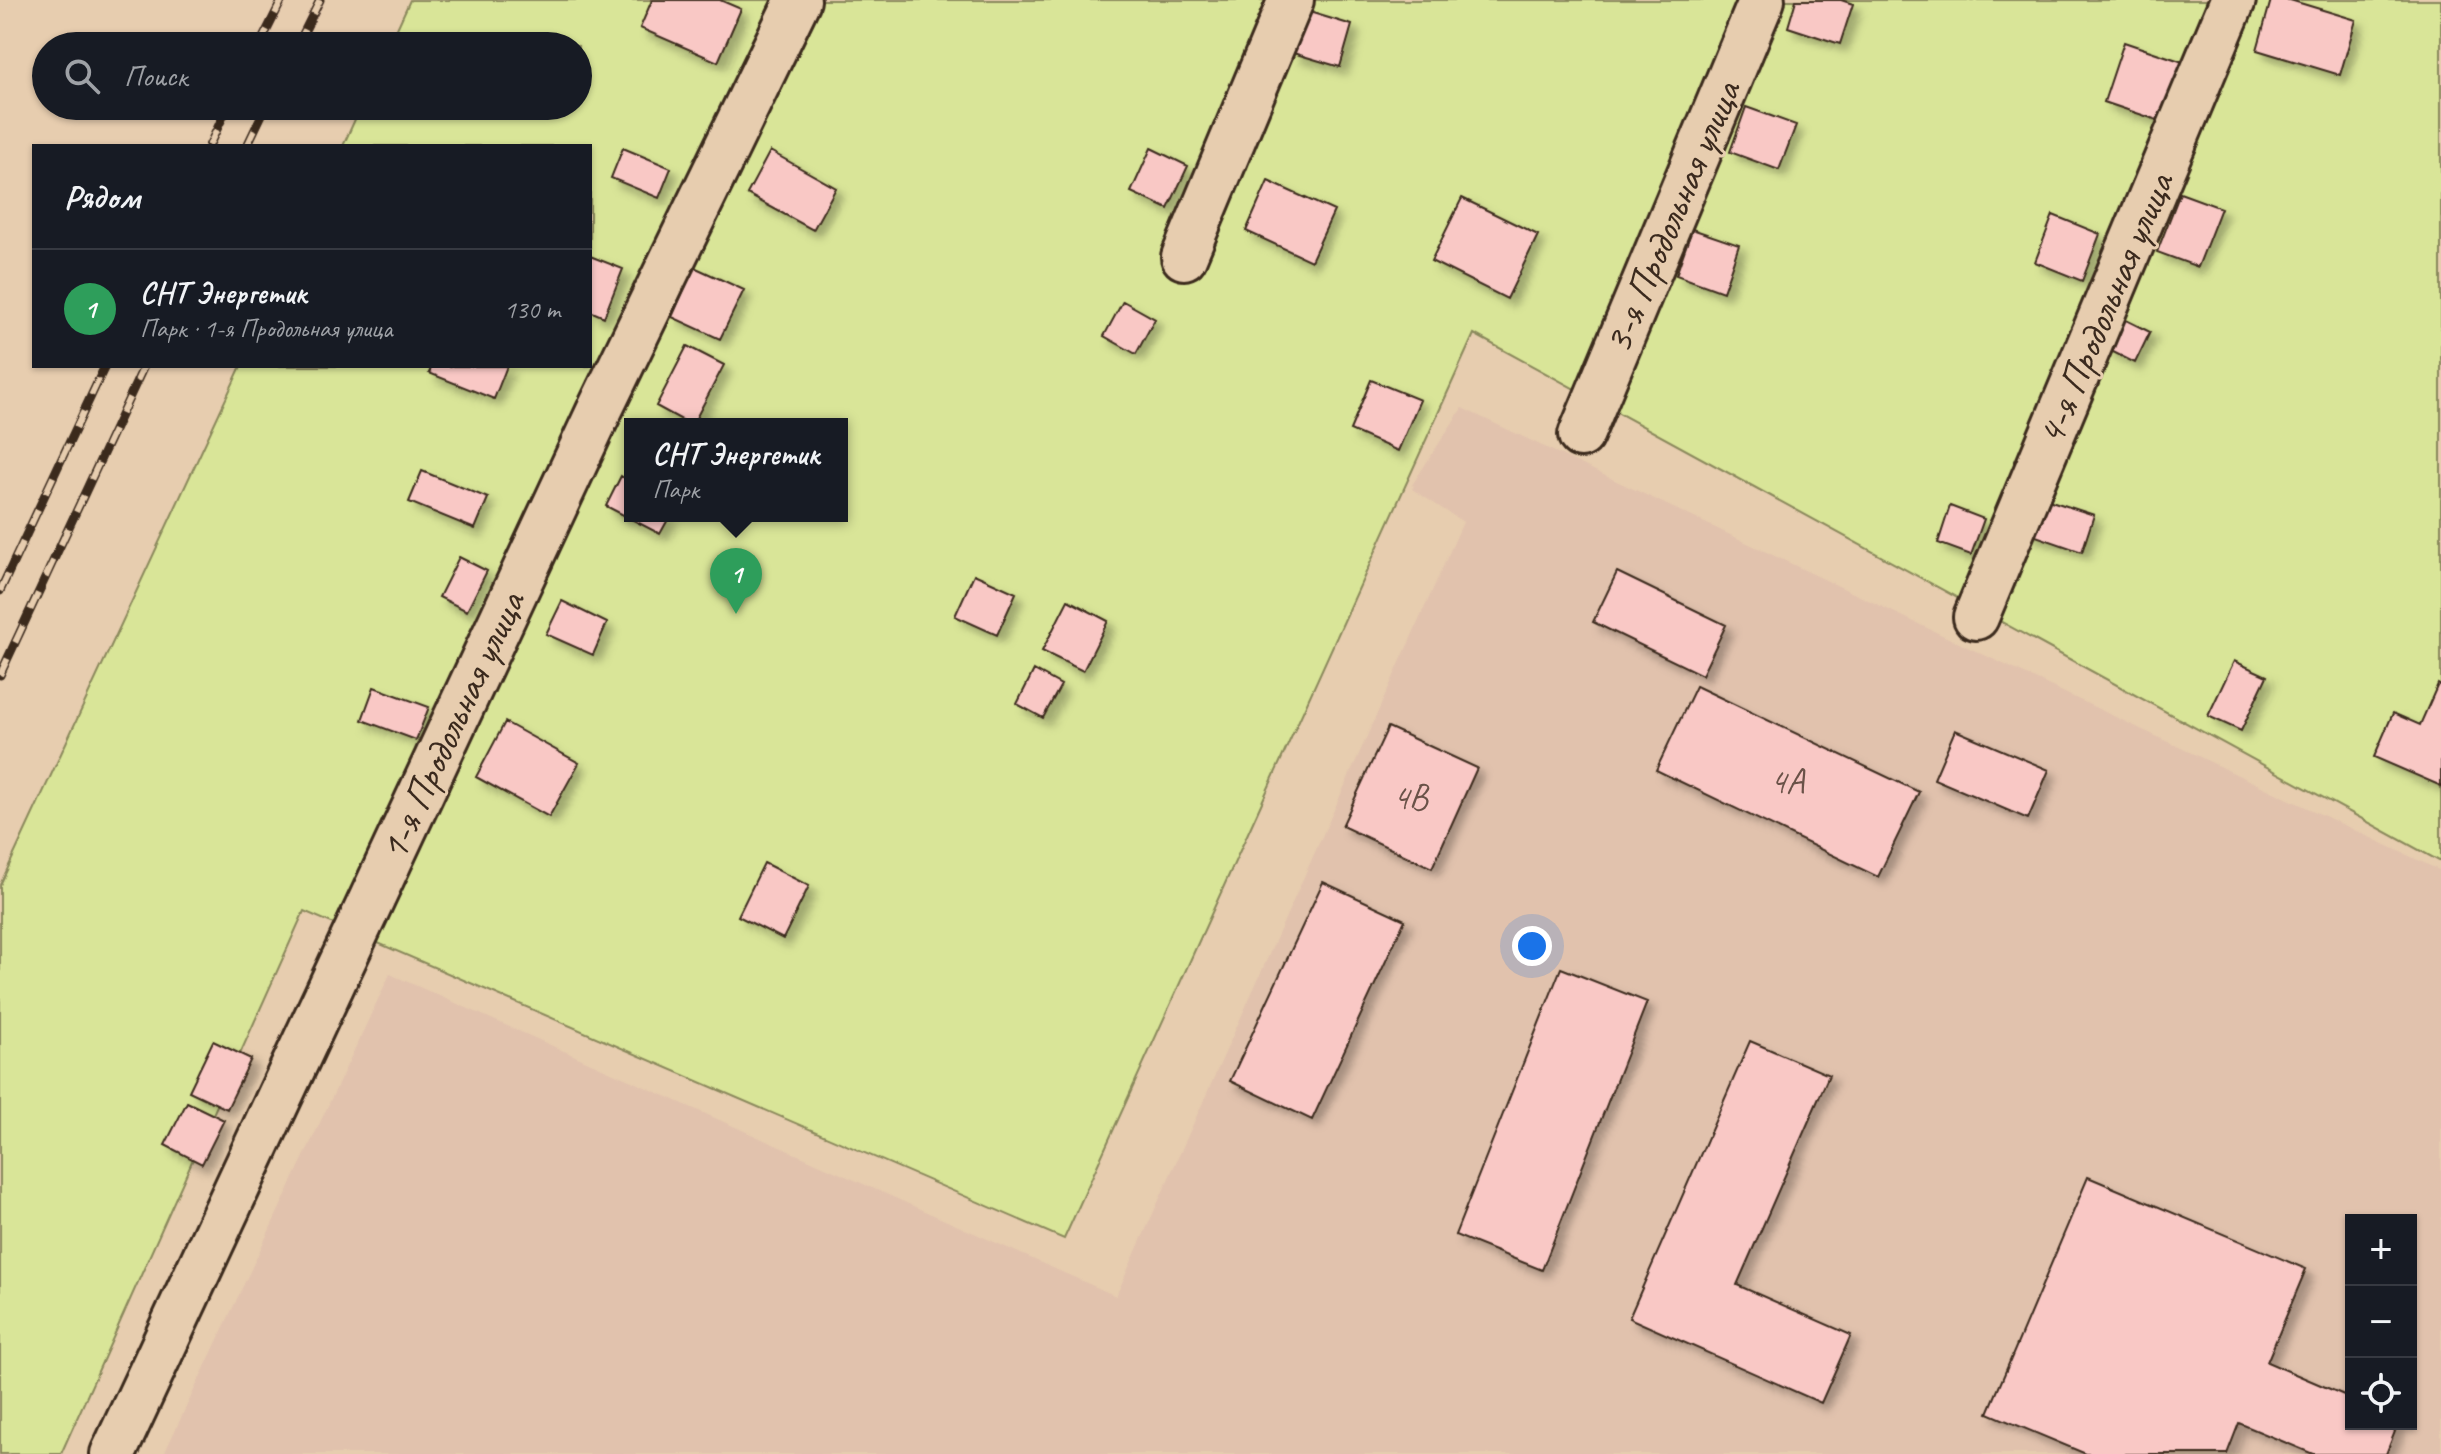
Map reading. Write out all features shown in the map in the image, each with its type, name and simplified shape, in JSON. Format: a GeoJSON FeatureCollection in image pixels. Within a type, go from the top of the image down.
{"type":"FeatureCollection","features":[{"type":"Feature","properties":{"kind":"street","name":"1-я Продольная улица"},"geometry":{"type":"LineString","coordinates":[[113,1454],[601,407],[798,0]]}},
{"type":"Feature","properties":{"kind":"street"},"geometry":{"type":"LineString","coordinates":[[1184,257],[1291,0]]}},
{"type":"Feature","properties":{"kind":"street","name":"3-я Продольная улица"},"geometry":{"type":"LineString","coordinates":[[1581,435],[1762,0]]}},
{"type":"Feature","properties":{"kind":"street","name":"4-я Продольная улица"},"geometry":{"type":"LineString","coordinates":[[1976,617],[2233,0]]}},
{"type":"Feature","properties":{"kind":"shaded area"},"geometry":{"type":"Polygon","coordinates":[[[1462,408],[2441,871],[2441,1454],[164,1454],[390,974],[1116,1296],[1463,522],[1412,489],[1462,408]]]}},
{"type":"Feature","properties":{"kind":"green space"},"geometry":{"type":"Polygon","coordinates":[[[410,0],[2441,0],[2441,862],[1474,334],[1064,1239],[304,911],[61,1454],[0,1454],[0,885],[240,368],[592,368],[592,144],[344,144],[355,120],[592,120],[592,32],[395,32],[410,0]]]}},
{"type":"Feature","properties":{"kind":"building"},"geometry":{"type":"Polygon","coordinates":[[[652,0],[720,0],[741,9],[718,62],[640,28],[652,0]]]}},
{"type":"Feature","properties":{"kind":"building"},"geometry":{"type":"Polygon","coordinates":[[[1796,0],[1841,0],[1853,4],[1840,44],[1788,27],[1796,0]]]}},
{"type":"Feature","properties":{"kind":"building"},"geometry":{"type":"Polygon","coordinates":[[[2271,0],[2290,0],[2356,20],[2340,75],[2257,50],[2271,0]]]}},
{"type":"Feature","properties":{"kind":"building"},"geometry":{"type":"Polygon","coordinates":[[[1306,11],[1352,25],[1340,67],[1293,53],[1306,11]]]}},
{"type":"Feature","properties":{"kind":"building"},"geometry":{"type":"Polygon","coordinates":[[[2124,42],[2183,62],[2163,122],[2104,102],[2124,42]]]}},
{"type":"Feature","properties":{"kind":"building"},"geometry":{"type":"Polygon","coordinates":[[[1746,107],[1796,125],[1779,170],[1730,152],[1746,107]]]}},
{"type":"Feature","properties":{"kind":"building"},"geometry":{"type":"Polygon","coordinates":[[[623,148],[671,168],[659,198],[611,178],[623,148]]]}},
{"type":"Feature","properties":{"kind":"building"},"geometry":{"type":"Polygon","coordinates":[[[1151,148],[1188,166],[1168,209],[1131,192],[1151,148]]]}},
{"type":"Feature","properties":{"kind":"building"},"geometry":{"type":"Polygon","coordinates":[[[770,151],[836,188],[813,230],[747,194],[770,151]]]}},
{"type":"Feature","properties":{"kind":"building"},"geometry":{"type":"Polygon","coordinates":[[[1268,181],[1334,211],[1311,261],[1246,231],[1268,181]]]}},
{"type":"Feature","properties":{"kind":"building"},"geometry":{"type":"Polygon","coordinates":[[[2180,193],[2221,208],[2198,267],[2157,252],[2180,193]]]}},
{"type":"Feature","properties":{"kind":"building"},"geometry":{"type":"Polygon","coordinates":[[[1462,198],[1538,235],[1507,299],[1431,261],[1462,198]]]}},
{"type":"Feature","properties":{"kind":"building"},"geometry":{"type":"Polygon","coordinates":[[[2053,215],[2100,234],[2082,281],[2035,262],[2053,215]]]}},
{"type":"Feature","properties":{"kind":"building"},"geometry":{"type":"Polygon","coordinates":[[[1692,229],[1739,245],[1723,292],[1676,275],[1692,229]]]}},
{"type":"Feature","properties":{"kind":"building"},"geometry":{"type":"Polygon","coordinates":[[[592,257],[623,269],[604,317],[592,312],[592,257]]]}},
{"type":"Feature","properties":{"kind":"building"},"geometry":{"type":"Polygon","coordinates":[[[694,267],[744,290],[720,339],[672,317],[694,267]]]}},
{"type":"Feature","properties":{"kind":"building"},"geometry":{"type":"Polygon","coordinates":[[[1123,301],[1155,319],[1136,354],[1104,336],[1123,301]]]}},
{"type":"Feature","properties":{"kind":"building"},"geometry":{"type":"Polygon","coordinates":[[[2122,318],[2150,332],[2135,363],[2107,349],[2122,318]]]}},
{"type":"Feature","properties":{"kind":"building"},"geometry":{"type":"Polygon","coordinates":[[[687,346],[724,365],[696,418],[678,418],[656,406],[687,346]]]}},
{"type":"Feature","properties":{"kind":"building"},"geometry":{"type":"Polygon","coordinates":[[[431,368],[506,368],[494,399],[429,373],[431,368]]]}},
{"type":"Feature","properties":{"kind":"building"},"geometry":{"type":"Polygon","coordinates":[[[1371,380],[1420,400],[1398,451],[1350,430],[1371,380]]]}},
{"type":"Feature","properties":{"kind":"building"},"geometry":{"type":"Polygon","coordinates":[[[422,471],[488,498],[475,529],[409,502],[422,471]]]}},
{"type":"Feature","properties":{"kind":"building"},"geometry":{"type":"Polygon","coordinates":[[[621,476],[624,478],[624,515],[606,506],[621,476]]]}},
{"type":"Feature","properties":{"kind":"building"},"geometry":{"type":"Polygon","coordinates":[[[2039,497],[2094,515],[2082,552],[2027,533],[2039,497]]]}},
{"type":"Feature","properties":{"kind":"building"},"geometry":{"type":"Polygon","coordinates":[[[1950,506],[1984,519],[1971,555],[1938,543],[1950,506]]]}},
{"type":"Feature","properties":{"kind":"building"},"geometry":{"type":"Polygon","coordinates":[[[637,522],[667,522],[660,534],[637,522]]]}},
{"type":"Feature","properties":{"kind":"building"},"geometry":{"type":"Polygon","coordinates":[[[459,557],[487,571],[467,611],[439,597],[459,557]]]}},
{"type":"Feature","properties":{"kind":"building"},"geometry":{"type":"Polygon","coordinates":[[[1617,572],[1726,625],[1702,675],[1593,622],[1617,572]]]}},
{"type":"Feature","properties":{"kind":"building"},"geometry":{"type":"Polygon","coordinates":[[[974,574],[1016,593],[997,635],[955,616],[974,574]]]}},
{"type":"Feature","properties":{"kind":"building"},"geometry":{"type":"Polygon","coordinates":[[[1068,600],[1108,621],[1083,671],[1042,651],[1068,600]]]}},
{"type":"Feature","properties":{"kind":"building"},"geometry":{"type":"Polygon","coordinates":[[[562,601],[607,623],[593,655],[546,634],[562,601]]]}},
{"type":"Feature","properties":{"kind":"building"},"geometry":{"type":"Polygon","coordinates":[[[2234,661],[2267,676],[2241,731],[2208,716],[2234,661]]]}},
{"type":"Feature","properties":{"kind":"building"},"geometry":{"type":"Polygon","coordinates":[[[1034,670],[1061,685],[1043,718],[1017,704],[1034,670]]]}},
{"type":"Feature","properties":{"kind":"building"},"geometry":{"type":"Polygon","coordinates":[[[2438,684],[2441,686],[2441,786],[2374,757],[2393,713],[2420,725],[2438,684]]]}},
{"type":"Feature","properties":{"kind":"building"},"geometry":{"type":"Polygon","coordinates":[[[1696,686],[1919,792],[1878,877],[1656,770],[1696,686]]]}},
{"type":"Feature","properties":{"kind":"building"},"geometry":{"type":"Polygon","coordinates":[[[374,687],[429,707],[416,740],[362,720],[374,687]]]}},
{"type":"Feature","properties":{"kind":"building"},"geometry":{"type":"Polygon","coordinates":[[[505,722],[579,763],[549,817],[476,777],[505,722]]]}},
{"type":"Feature","properties":{"kind":"building"},"geometry":{"type":"Polygon","coordinates":[[[1388,727],[1477,768],[1432,868],[1342,826],[1388,727]]]}},
{"type":"Feature","properties":{"kind":"building"},"geometry":{"type":"Polygon","coordinates":[[[1955,730],[2049,770],[2028,819],[1934,779],[1955,730]]]}},
{"type":"Feature","properties":{"kind":"building"},"geometry":{"type":"Polygon","coordinates":[[[764,863],[809,886],[783,939],[738,916],[764,863]]]}},
{"type":"Feature","properties":{"kind":"building"},"geometry":{"type":"Polygon","coordinates":[[[1323,882],[1405,920],[1312,1120],[1230,1081],[1323,882]]]}},
{"type":"Feature","properties":{"kind":"building"},"geometry":{"type":"Polygon","coordinates":[[[1561,968],[1647,1002],[1542,1270],[1455,1235],[1561,968]]]}},
{"type":"Feature","properties":{"kind":"building"},"geometry":{"type":"Polygon","coordinates":[[[213,1041],[251,1059],[227,1109],[189,1091],[213,1041]]]}},
{"type":"Feature","properties":{"kind":"building"},"geometry":{"type":"Polygon","coordinates":[[[1750,1041],[1829,1075],[1737,1285],[1851,1335],[1821,1403],[1629,1318],[1750,1041]]]}},
{"type":"Feature","properties":{"kind":"building"},"geometry":{"type":"Polygon","coordinates":[[[187,1102],[224,1120],[202,1164],[165,1145],[187,1102]]]}},
{"type":"Feature","properties":{"kind":"building"},"geometry":{"type":"Polygon","coordinates":[[[2088,1177],[2306,1269],[2267,1362],[2345,1395],[2345,1430],[2396,1430],[2386,1454],[2313,1454],[2239,1423],[2227,1454],[2086,1454],[1988,1413],[2088,1177]]]}},
{"type":"Feature","properties":{"kind":"railway"},"geometry":{"type":"LineString","coordinates":[[266,32],[282,0]]}},
{"type":"Feature","properties":{"kind":"railway"},"geometry":{"type":"LineString","coordinates":[[304,32],[320,0]]}},
{"type":"Feature","properties":{"kind":"railway"},"geometry":{"type":"LineString","coordinates":[[210,144],[221,120]]}},
{"type":"Feature","properties":{"kind":"railway"},"geometry":{"type":"LineString","coordinates":[[248,144],[259,120]]}},
{"type":"Feature","properties":{"kind":"railway"},"geometry":{"type":"LineString","coordinates":[[0,591],[104,368]]}},
{"type":"Feature","properties":{"kind":"railway"},"geometry":{"type":"LineString","coordinates":[[0,675],[143,368]]}},
{"type":"Feature","properties":{"kind":"place","name":"СНТ Энергетик"},"geometry":{"type":"Point","coordinates":[736,614]}}]}
